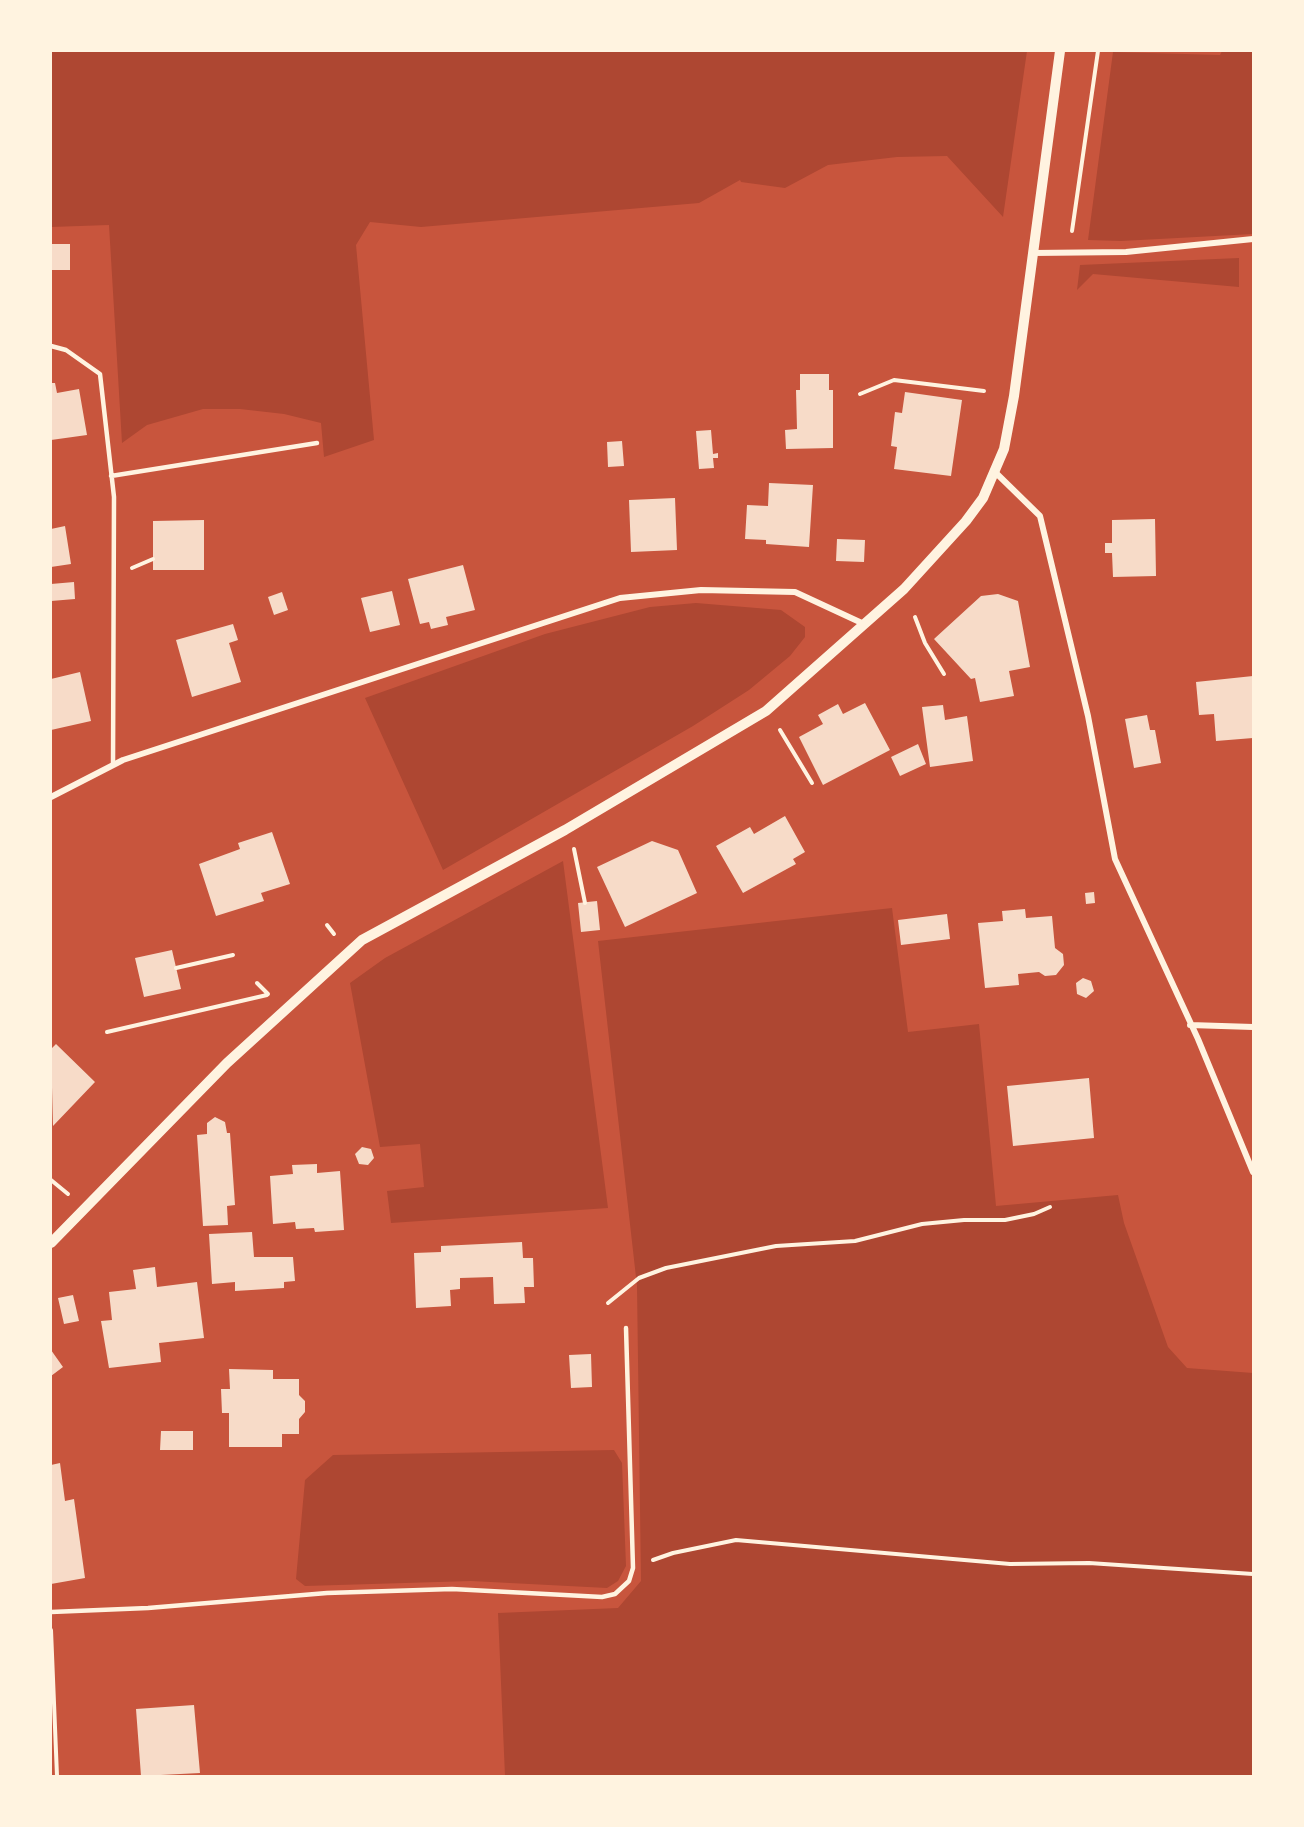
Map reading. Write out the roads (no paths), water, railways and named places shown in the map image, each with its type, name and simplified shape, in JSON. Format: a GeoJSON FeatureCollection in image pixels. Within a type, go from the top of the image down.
{"type":"FeatureCollection","features":[{"type":"Feature","properties":{"kind":"street"},"geometry":{"type":"LineString","coordinates":[[51,1243],[227,1063],[362,940],[565,830],[766,711],[904,589],[966,521],[983,498],[1004,449],[1014,396],[1060,51]]}},
{"type":"Feature","properties":{"kind":"street"},"geometry":{"type":"LineString","coordinates":[[1033,253],[1126,252],[1253,239]]}},
{"type":"Feature","properties":{"kind":"street"},"geometry":{"type":"LineString","coordinates":[[995,472],[1040,516],[1088,716],[1115,859],[1252,1168]]}},
{"type":"Feature","properties":{"kind":"street"},"geometry":{"type":"LineString","coordinates":[[51,797],[113,765],[620,598],[701,590],[795,592],[864,624]]}},
{"type":"Feature","properties":{"kind":"street"},"geometry":{"type":"LineString","coordinates":[[1190,1025],[1253,1027]]}},
{"type":"Feature","properties":{"kind":"lane"},"geometry":{"type":"LineString","coordinates":[[51,346],[66,350],[100,374],[111,476],[113,765]]}},
{"type":"Feature","properties":{"kind":"lane"},"geometry":{"type":"LineString","coordinates":[[111,476],[317,443]]}},
{"type":"Feature","properties":{"kind":"lane"},"geometry":{"type":"LineString","coordinates":[[51,1612],[148,1608],[327,1593],[452,1589],[602,1597],[615,1594],[629,1581],[633,1568],[626,1328]]}}]}
